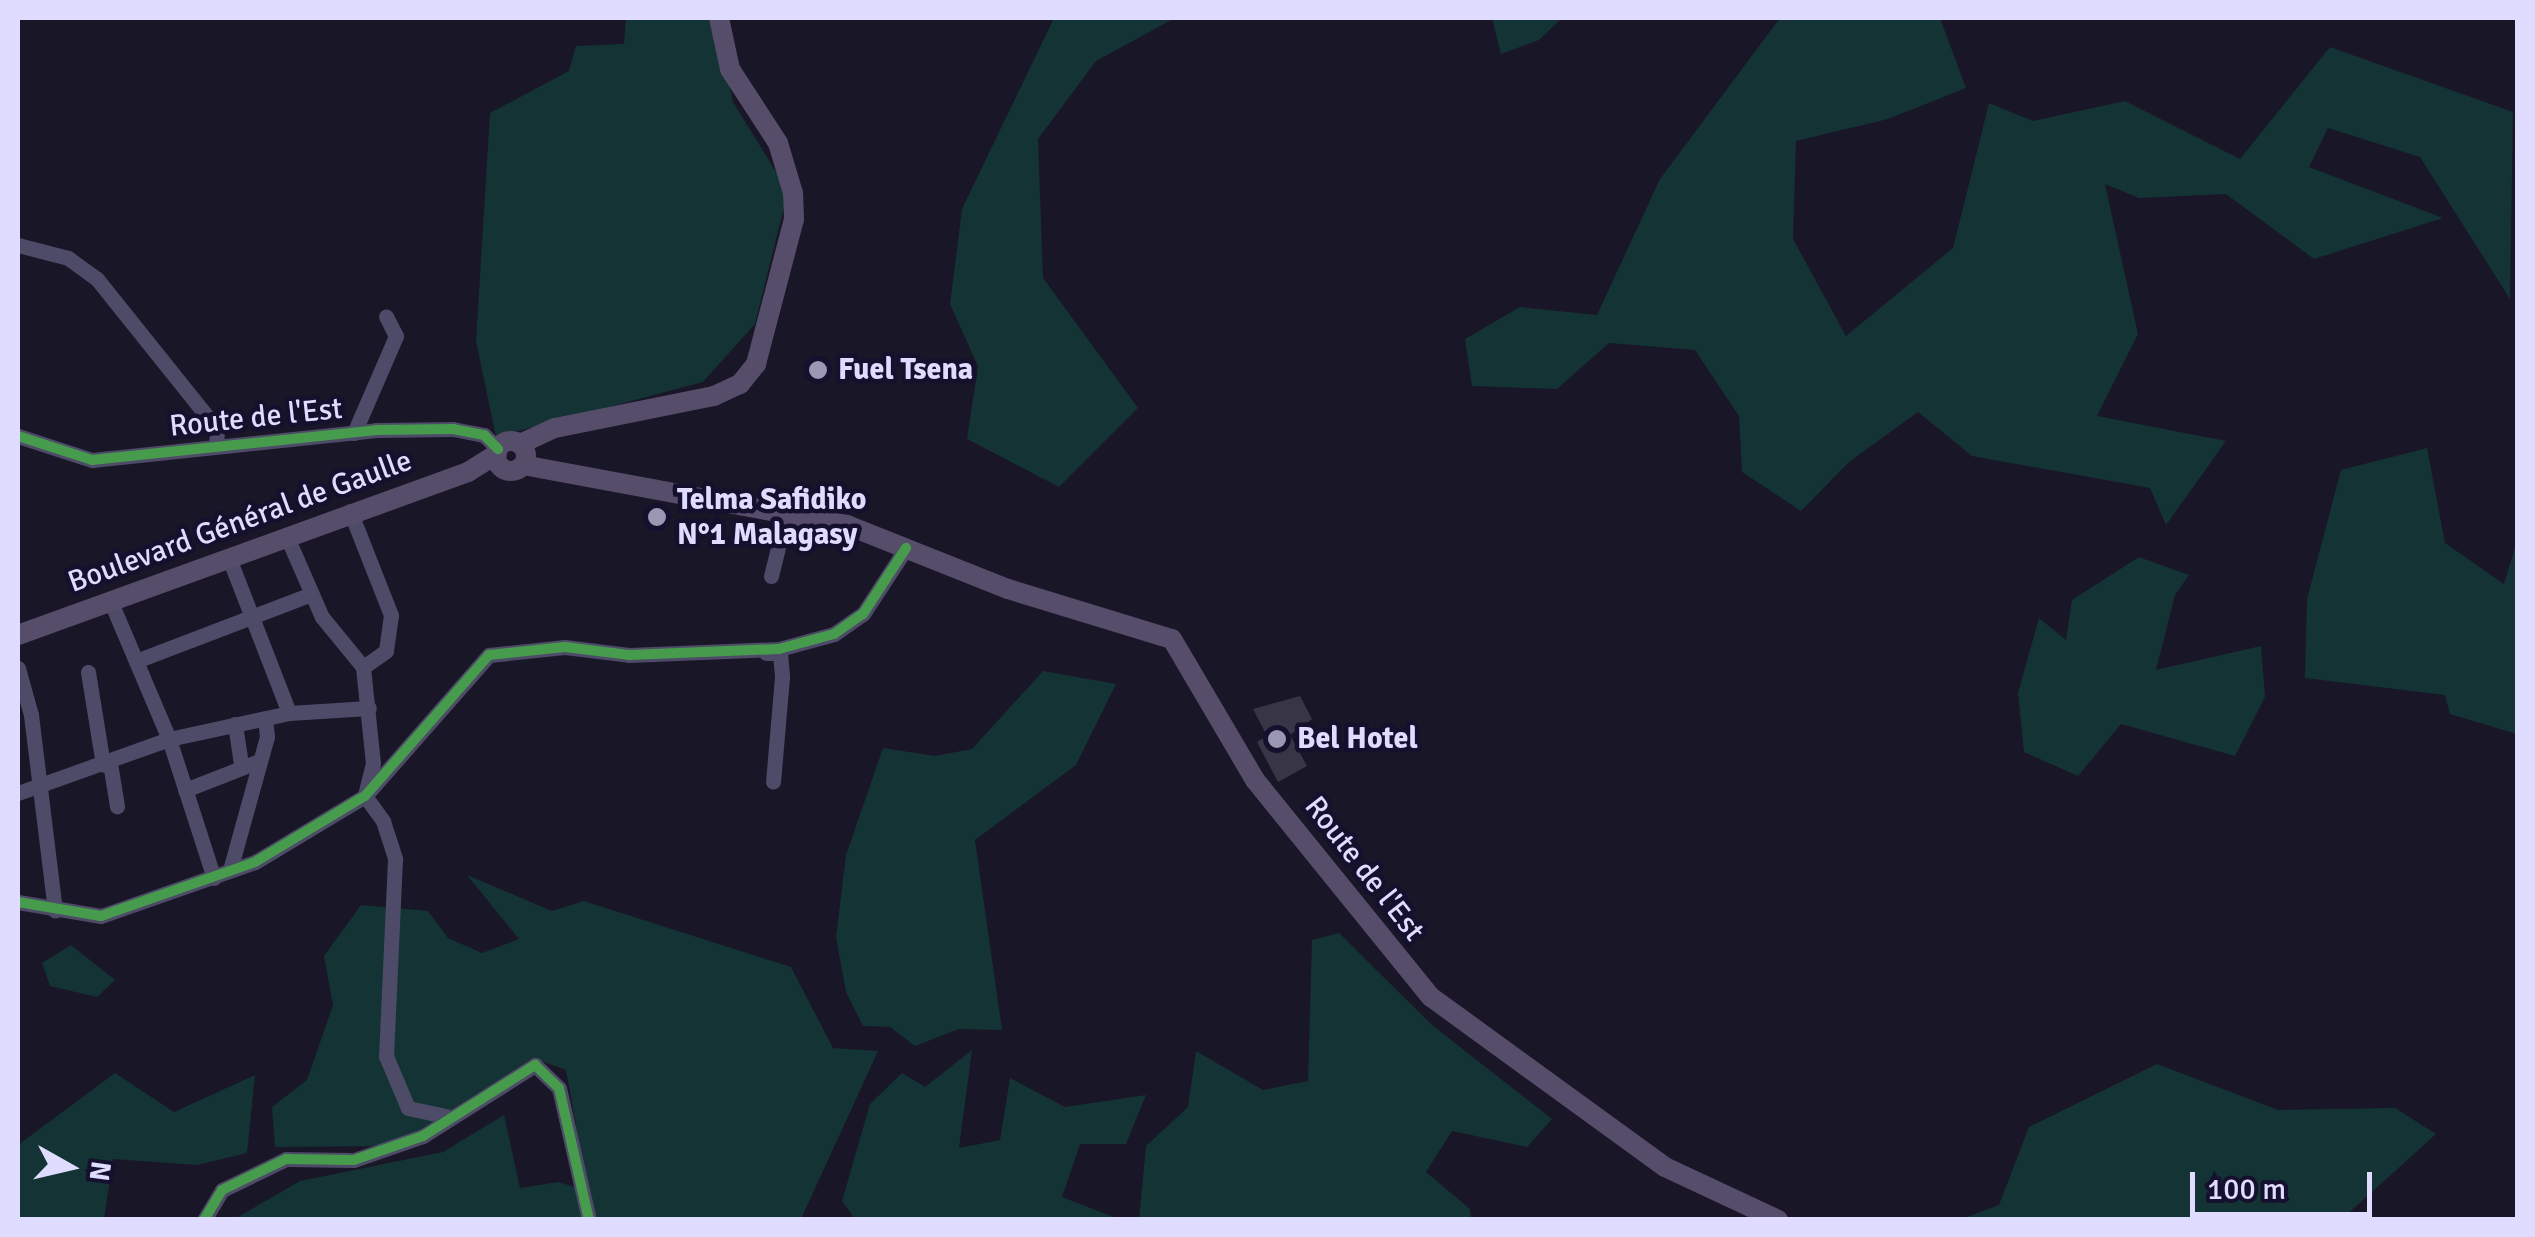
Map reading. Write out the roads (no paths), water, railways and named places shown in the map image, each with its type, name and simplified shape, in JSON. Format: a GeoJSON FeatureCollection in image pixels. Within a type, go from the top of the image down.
{"type":"FeatureCollection","features":[{"type":"Feature","properties":{"kind":"main road"},"geometry":{"type":"LineString","coordinates":[[507,458],[542,434],[714,396],[740,384],[764,345],[794,219],[790,167],[730,69],[719,18]]}},
{"type":"Feature","properties":{"kind":"main road","name":"Boulevard Général de Gaulle"},"geometry":{"type":"LineString","coordinates":[[18,634],[350,511],[507,458]]}},
{"type":"Feature","properties":{"kind":"main road","name":"Route de l'Est"},"geometry":{"type":"LineString","coordinates":[[507,458],[582,482],[787,511],[1172,640],[1255,780],[1430,997],[1665,1167],[1778,1220]]}},
{"type":"Feature","properties":{"kind":"street"},"geometry":{"type":"LineString","coordinates":[[18,245],[68,258],[97,279],[216,430],[216,446],[237,446]]}},
{"type":"Feature","properties":{"kind":"street"},"geometry":{"type":"LineString","coordinates":[[354,433],[396,336],[386,316]]}},
{"type":"Feature","properties":{"kind":"street","name":"Route de l'Est"},"geometry":{"type":"LineString","coordinates":[[18,436],[92,460],[354,433],[452,430],[484,436],[507,458]]}},
{"type":"Feature","properties":{"kind":"street"},"geometry":{"type":"LineString","coordinates":[[350,511],[391,615],[386,651],[363,667]]}},
{"type":"Feature","properties":{"kind":"street"},"geometry":{"type":"LineString","coordinates":[[771,576],[787,511]]}},
{"type":"Feature","properties":{"kind":"street"},"geometry":{"type":"LineString","coordinates":[[287,537],[310,594],[363,667],[373,763],[364,796]]}},
{"type":"Feature","properties":{"kind":"street"},"geometry":{"type":"LineString","coordinates":[[757,652],[834,634],[863,614],[906,548]]}},
{"type":"Feature","properties":{"kind":"street"},"geometry":{"type":"LineString","coordinates":[[229,558],[289,713]]}},
{"type":"Feature","properties":{"kind":"street"},"geometry":{"type":"LineString","coordinates":[[136,661],[254,620],[310,594]]}},
{"type":"Feature","properties":{"kind":"street"},"geometry":{"type":"LineString","coordinates":[[110,600],[169,739],[214,878]]}},
{"type":"Feature","properties":{"kind":"street"},"geometry":{"type":"LineString","coordinates":[[18,902],[78,918],[124,912],[230,870],[364,796],[489,655],[566,647],[629,655],[780,653],[773,782]]}},
{"type":"Feature","properties":{"kind":"street"},"geometry":{"type":"LineString","coordinates":[[18,668],[41,780],[55,911]]}},
{"type":"Feature","properties":{"kind":"street"},"geometry":{"type":"LineString","coordinates":[[88,672],[117,806]]}},
{"type":"Feature","properties":{"kind":"street"},"geometry":{"type":"LineString","coordinates":[[18,793],[41,780],[106,764],[169,739],[289,713],[369,708]]}},
{"type":"Feature","properties":{"kind":"street"},"geometry":{"type":"LineString","coordinates":[[230,870],[249,763],[265,718]]}},
{"type":"Feature","properties":{"kind":"street"},"geometry":{"type":"LineString","coordinates":[[235,724],[249,763]]}},
{"type":"Feature","properties":{"kind":"street"},"geometry":{"type":"LineString","coordinates":[[185,790],[249,763]]}},
{"type":"Feature","properties":{"kind":"street"},"geometry":{"type":"LineString","coordinates":[[364,796],[384,821],[396,859],[386,1056],[408,1108],[447,1116]]}},
{"type":"Feature","properties":{"kind":"street"},"geometry":{"type":"LineString","coordinates":[[204,1220],[222,1190],[286,1158],[354,1160],[423,1136],[447,1116],[535,1065],[560,1088],[589,1220]]}},
{"type":"Feature","properties":{"kind":"place","name":"Fuel Tsena"},"geometry":{"type":"Point","coordinates":[818,370]}},
{"type":"Feature","properties":{"kind":"place","name":"Telma Safidiko N°1 Malagasy"},"geometry":{"type":"Point","coordinates":[657,517]}},
{"type":"Feature","properties":{"kind":"place","name":"Bel Hotel"},"geometry":{"type":"Point","coordinates":[1277,739]}}]}
